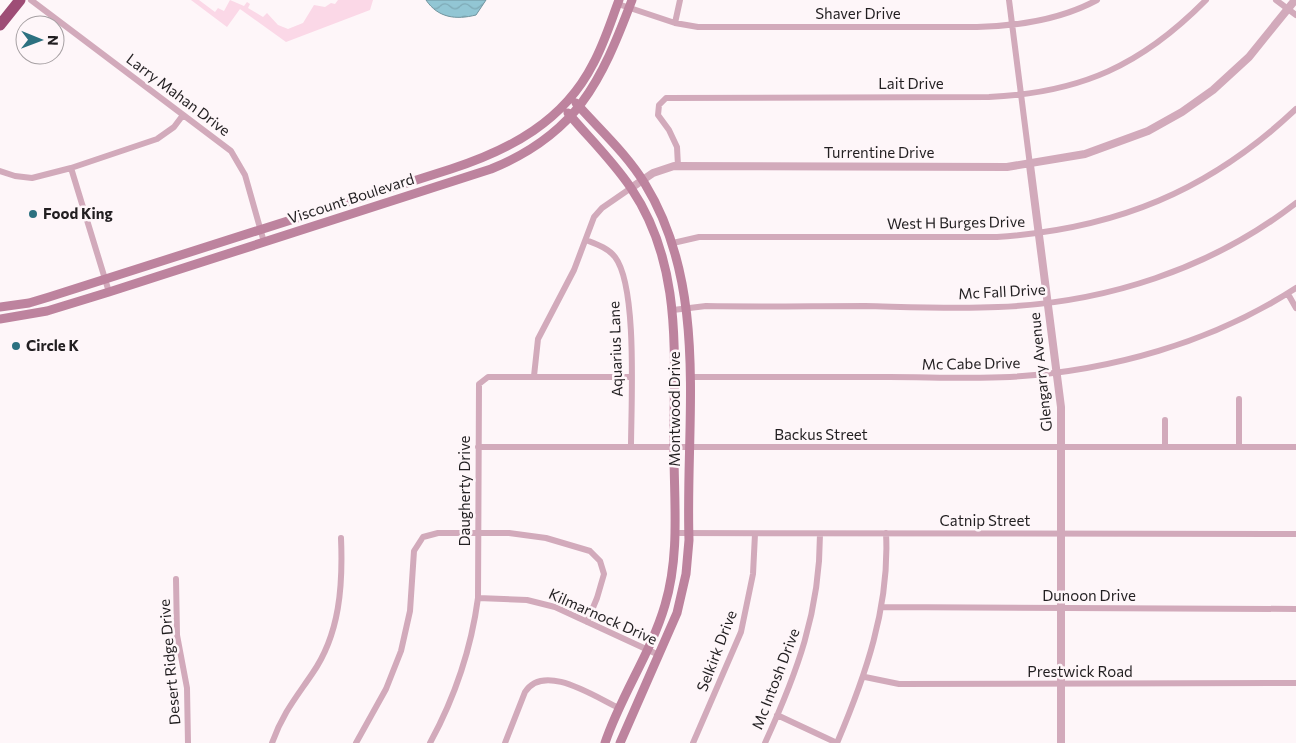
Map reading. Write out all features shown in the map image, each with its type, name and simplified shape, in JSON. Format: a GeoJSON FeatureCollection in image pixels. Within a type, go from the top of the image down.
{"type":"FeatureCollection","features":[{"type":"Feature","properties":{"kind":"highway"},"geometry":{"type":"LineString","coordinates":[[0,25],[20,0]]}},
{"type":"Feature","properties":{"kind":"main road"},"geometry":{"type":"LineString","coordinates":[[0,32],[24,0]]}},
{"type":"Feature","properties":{"kind":"main road","name":"Viscount Boulevard"},"geometry":{"type":"LineString","coordinates":[[0,307],[29,303],[468,164],[499,152],[523,139],[563,107],[571,98],[592,66],[618,2]]}},
{"type":"Feature","properties":{"kind":"main road","name":"Viscount Boulevard"},"geometry":{"type":"LineString","coordinates":[[0,318],[47,311],[504,164],[527,151],[572,117],[580,107],[606,65],[630,4]]}},
{"type":"Feature","properties":{"kind":"main road","name":"Montwood Drive"},"geometry":{"type":"LineString","coordinates":[[571,98],[642,179],[656,203],[673,244],[682,276],[687,309],[689,377],[689,534],[687,564],[681,597],[659,656],[620,743]]}},
{"type":"Feature","properties":{"kind":"main road","name":"Montwood Drive"},"geometry":{"type":"LineString","coordinates":[[563,107],[608,156],[631,188],[646,215],[664,260],[673,310],[675,533],[673,565],[660,622],[619,708],[605,743]]}},
{"type":"Feature","properties":{"kind":"main road"},"geometry":{"type":"LineString","coordinates":[[468,164],[472,175]]}},
{"type":"Feature","properties":{"kind":"main road"},"geometry":{"type":"LineString","coordinates":[[362,197],[366,209]]}},
{"type":"Feature","properties":{"kind":"street","name":"Larry Mahan Drive"},"geometry":{"type":"LineString","coordinates":[[31,0],[225,145],[236,158],[245,175],[264,242]]}},
{"type":"Feature","properties":{"kind":"street"},"geometry":{"type":"LineString","coordinates":[[675,23],[680,0]]}},
{"type":"Feature","properties":{"kind":"street","name":"Glengarry Avenue"},"geometry":{"type":"LineString","coordinates":[[1009,0],[1061,407],[1062,743]]}},
{"type":"Feature","properties":{"kind":"street","name":"Shaver Drive"},"geometry":{"type":"LineString","coordinates":[[618,2],[630,4],[675,23],[698,27],[977,28],[1012,26],[1066,14],[1097,0]]}},
{"type":"Feature","properties":{"kind":"street","name":"Lait Drive"},"geometry":{"type":"LineString","coordinates":[[678,166],[674,138],[660,119],[658,112],[661,101],[671,96],[973,97],[1022,95],[1081,82],[1120,66],[1159,43],[1206,0]]}},
{"type":"Feature","properties":{"kind":"street"},"geometry":{"type":"LineString","coordinates":[[1276,0],[1296,15]]}},
{"type":"Feature","properties":{"kind":"street","name":"Turrentine Drive"},"geometry":{"type":"LineString","coordinates":[[534,376],[538,339],[572,276],[597,213],[642,179],[662,169],[678,166],[985,167],[1030,164],[1106,148],[1148,131],[1182,112],[1234,73],[1264,40],[1294,0]]}},
{"type":"Feature","properties":{"kind":"street","name":"West H Burges Drive"},"geometry":{"type":"LineString","coordinates":[[673,244],[699,237],[997,237],[1039,233],[1108,220],[1154,205],[1180,193],[1245,153],[1296,109]]}},
{"type":"Feature","properties":{"kind":"street"},"geometry":{"type":"LineString","coordinates":[[0,171],[15,176],[32,178],[71,168],[157,140],[174,127],[183,115]]}},
{"type":"Feature","properties":{"kind":"street"},"geometry":{"type":"LineString","coordinates":[[71,168],[109,292]]}},
{"type":"Feature","properties":{"kind":"street","name":"Mc Fall Drive"},"geometry":{"type":"LineString","coordinates":[[673,310],[706,306],[996,308],[1048,303],[1115,290],[1189,266],[1249,235],[1296,203]]}},
{"type":"Feature","properties":{"kind":"street","name":"Aquarius Lane"},"geometry":{"type":"LineString","coordinates":[[586,240],[610,252],[619,264],[629,312],[631,447]]}},
{"type":"Feature","properties":{"kind":"street","name":"Mc Cabe Drive"},"geometry":{"type":"LineString","coordinates":[[689,377],[991,377],[1057,372],[1112,363],[1192,340],[1256,312],[1296,288]]}},
{"type":"Feature","properties":{"kind":"street"},"geometry":{"type":"LineString","coordinates":[[1288,294],[1296,308]]}},
{"type":"Feature","properties":{"kind":"street","name":"Daugherty Drive"},"geometry":{"type":"LineString","coordinates":[[430,743],[459,683],[471,638],[478,598],[477,390],[481,380],[488,377],[534,376],[630,377]]}},
{"type":"Feature","properties":{"kind":"street"},"geometry":{"type":"LineString","coordinates":[[1239,399],[1239,447]]}},
{"type":"Feature","properties":{"kind":"street"},"geometry":{"type":"LineString","coordinates":[[1165,420],[1165,447]]}},
{"type":"Feature","properties":{"kind":"street","name":"Backus Street"},"geometry":{"type":"LineString","coordinates":[[478,447],[1296,447]]}},
{"type":"Feature","properties":{"kind":"street"},"geometry":{"type":"LineString","coordinates":[[356,743],[386,689],[401,651],[410,611],[413,554],[416,545],[424,537],[432,534],[508,533],[546,538],[579,547],[595,555],[600,561],[604,574],[587,622]]}},
{"type":"Feature","properties":{"kind":"street","name":"Catnip Street"},"geometry":{"type":"LineString","coordinates":[[675,533],[1296,534]]}},
{"type":"Feature","properties":{"kind":"street","name":"Selkirk Drive"},"geometry":{"type":"LineString","coordinates":[[693,743],[741,632],[752,581],[755,534]]}},
{"type":"Feature","properties":{"kind":"street","name":"Mc Intosh Drive"},"geometry":{"type":"LineString","coordinates":[[765,743],[800,661],[811,623],[819,576],[820,534]]}},
{"type":"Feature","properties":{"kind":"street"},"geometry":{"type":"LineString","coordinates":[[777,716],[837,743],[865,677],[881,607],[886,534]]}},
{"type":"Feature","properties":{"kind":"street"},"geometry":{"type":"LineString","coordinates":[[272,743],[283,716],[312,674],[335,625],[341,592],[341,538]]}},
{"type":"Feature","properties":{"kind":"street","name":"Desert Ridge Drive"},"geometry":{"type":"LineString","coordinates":[[176,579],[177,635],[187,688],[188,743]]}},
{"type":"Feature","properties":{"kind":"street","name":"Kilmarnock Drive"},"geometry":{"type":"LineString","coordinates":[[478,598],[513,599],[541,603],[587,622],[659,656]]}},
{"type":"Feature","properties":{"kind":"street","name":"Dunoon Drive"},"geometry":{"type":"LineString","coordinates":[[881,607],[1296,609]]}},
{"type":"Feature","properties":{"kind":"street","name":"Prestwick Road"},"geometry":{"type":"LineString","coordinates":[[865,677],[899,684],[1296,683]]}},
{"type":"Feature","properties":{"kind":"street"},"geometry":{"type":"LineString","coordinates":[[508,742],[525,692],[530,685],[540,679],[557,680],[619,708]]}},
{"type":"Feature","properties":{"kind":"shaded area"},"geometry":{"type":"Polygon","coordinates":[[[191,0],[199,0],[215,12],[218,8],[224,11],[230,0],[244,6],[247,2],[250,4],[248,8],[263,17],[267,13],[278,25],[288,29],[303,23],[314,5],[325,7],[331,3],[335,4],[338,0],[373,0],[370,10],[286,42],[240,9],[227,27],[191,0]]]}},
{"type":"Feature","properties":{"kind":"water"},"geometry":{"type":"Polygon","coordinates":[[[426,0],[486,0],[476,15],[455,17],[436,11],[426,0]]]}},
{"type":"Feature","properties":{"kind":"place","name":"Food King"},"geometry":{"type":"Point","coordinates":[33,214]}},
{"type":"Feature","properties":{"kind":"place","name":"Circle K"},"geometry":{"type":"Point","coordinates":[16,346]}}]}
